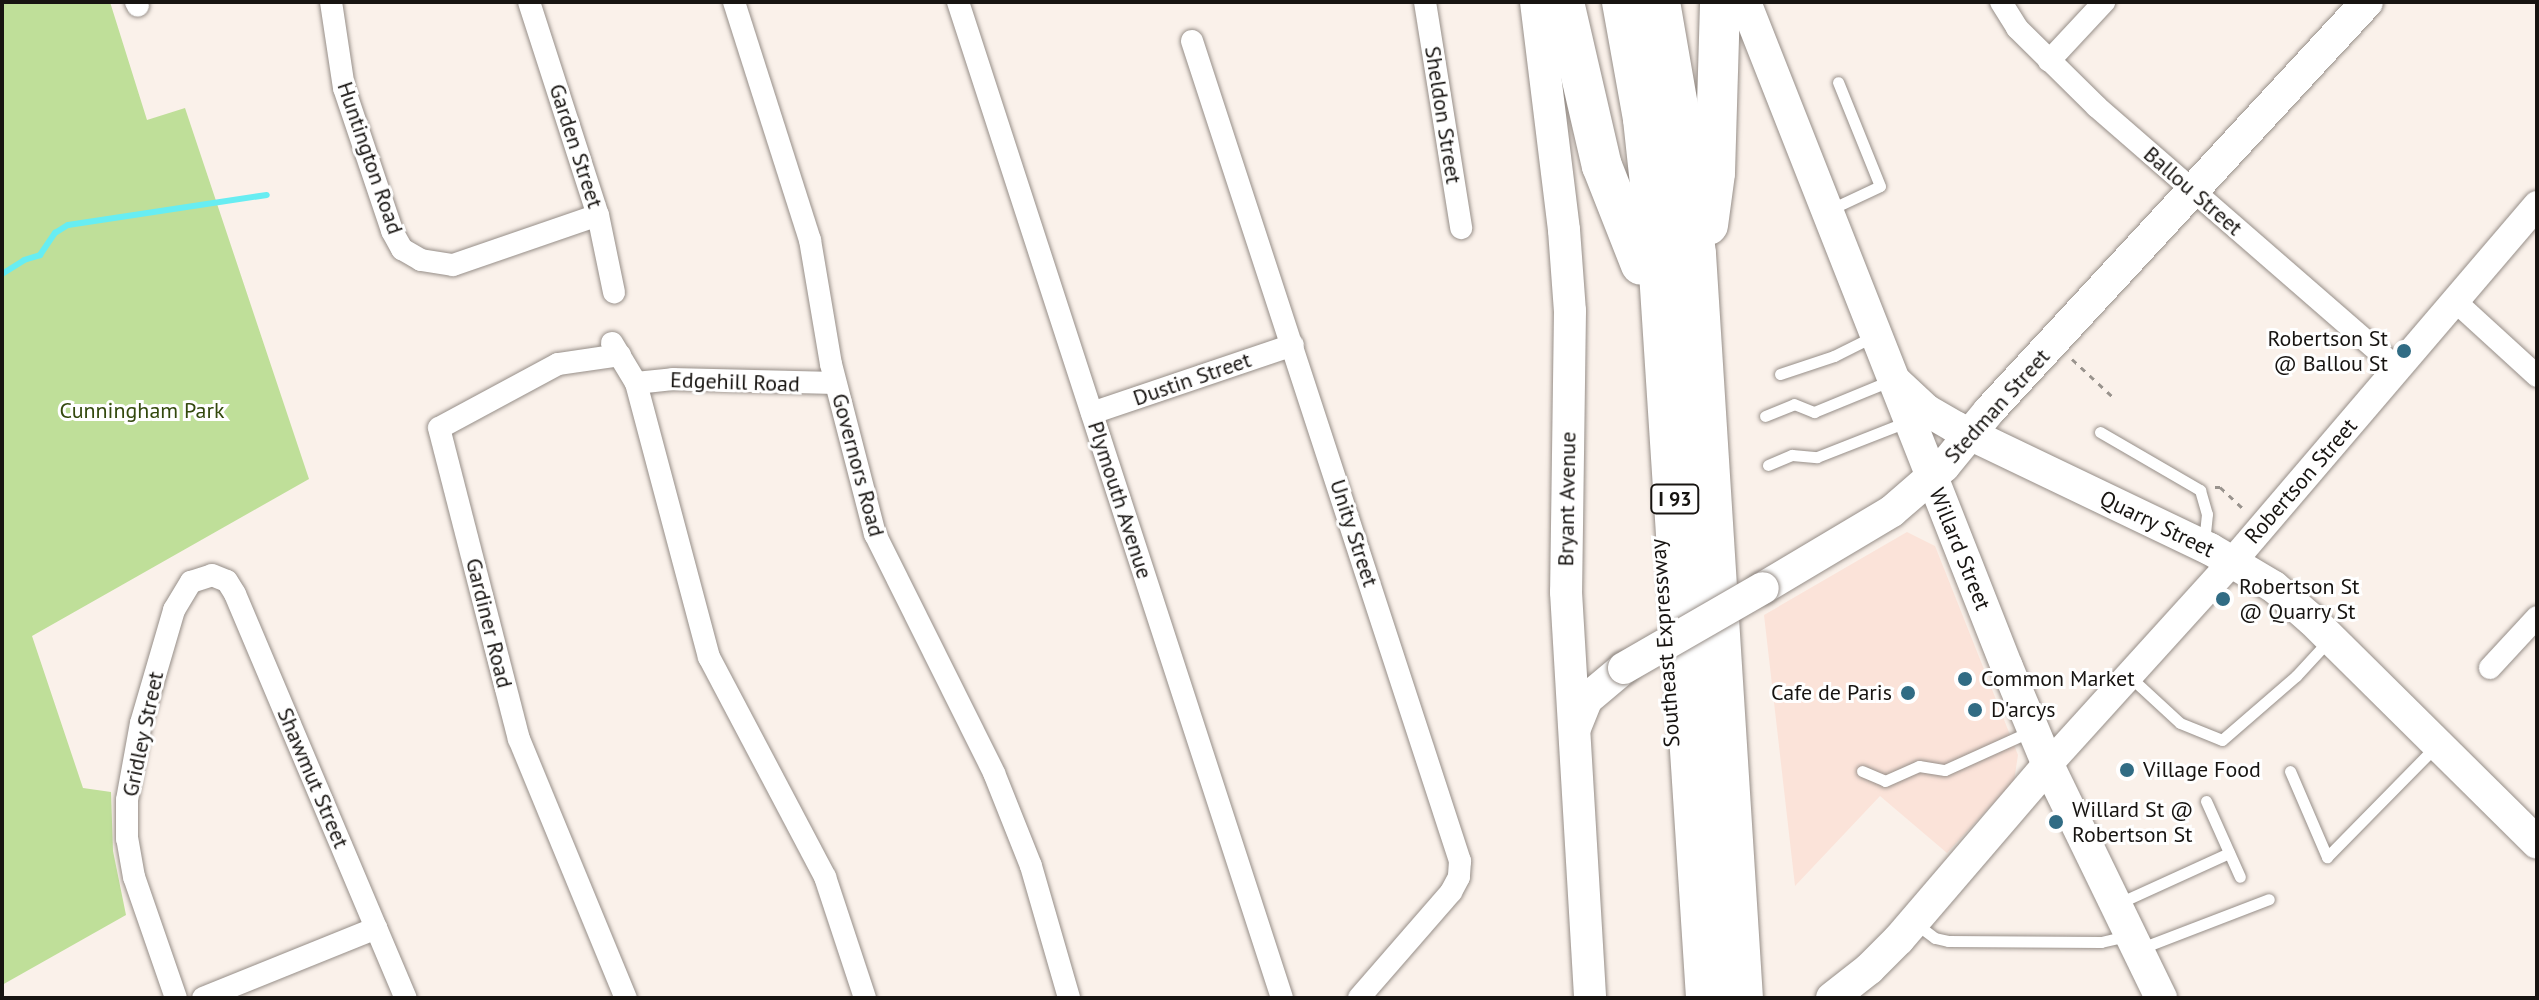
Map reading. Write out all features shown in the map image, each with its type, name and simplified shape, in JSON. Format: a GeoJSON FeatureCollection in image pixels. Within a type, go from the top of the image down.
{"type":"FeatureCollection","features":[{"type":"Feature","properties":{"kind":"highway"},"geometry":{"type":"LineString","coordinates":[[1564,2],[1602,166],[1641,265]]}},
{"type":"Feature","properties":{"kind":"highway","name":"Southeast Expressway"},"geometry":{"type":"LineString","coordinates":[[1604,2],[1630,157],[1641,265],[1687,998]]}},
{"type":"Feature","properties":{"kind":"highway","name":"I 93"},"geometry":{"type":"LineString","coordinates":[[1622,2],[1643,119],[1659,269],[1706,998]]}},
{"type":"Feature","properties":{"kind":"highway","name":"I 93"},"geometry":{"type":"LineString","coordinates":[[1644,2],[1666,131],[1683,289],[1726,998]]}},
{"type":"Feature","properties":{"kind":"highway","name":"I 93"},"geometry":{"type":"LineString","coordinates":[[1660,2],[1685,151],[1699,288],[1743,998]]}},
{"type":"Feature","properties":{"kind":"highway"},"geometry":{"type":"LineString","coordinates":[[1699,288],[1715,173],[1720,2]]}},
{"type":"Feature","properties":{"kind":"main road","name":"Bryant Avenue"},"geometry":{"type":"LineString","coordinates":[[1536,2],[1564,230],[1570,311],[1566,570],[1590,998]]}},
{"type":"Feature","properties":{"kind":"main road","name":"Willard Street"},"geometry":{"type":"LineString","coordinates":[[1745,2],[1891,377],[2048,765],[2161,998]]}},
{"type":"Feature","properties":{"kind":"main road","name":"Stedman Street"},"geometry":{"type":"LineString","coordinates":[[1573,736],[1587,699],[1624,668],[1875,522],[1932,477],[2367,2]]}},
{"type":"Feature","properties":{"kind":"main road","name":"Quarry Street"},"geometry":{"type":"LineString","coordinates":[[1891,377],[1926,410],[1971,435],[2204,546],[2283,594],[2537,843]]}},
{"type":"Feature","properties":{"kind":"main road","name":"Robertson Street"},"geometry":{"type":"LineString","coordinates":[[1832,998],[1869,969],[1914,923],[2048,765]]}},
{"type":"Feature","properties":{"kind":"street","name":"Huntington Road"},"geometry":{"type":"LineString","coordinates":[[331,2],[344,88],[392,231],[402,249],[421,260],[453,265],[598,215]]}},
{"type":"Feature","properties":{"kind":"street","name":"Garden Street"},"geometry":{"type":"LineString","coordinates":[[529,2],[598,215],[614,292]]}},
{"type":"Feature","properties":{"kind":"street","name":"Governors Road"},"geometry":{"type":"LineString","coordinates":[[734,2],[810,240],[835,383],[875,534],[994,773],[1031,866],[1069,998]]}},
{"type":"Feature","properties":{"kind":"street","name":"Plymouth Avenue"},"geometry":{"type":"LineString","coordinates":[[958,2],[1282,998]]}},
{"type":"Feature","properties":{"kind":"street","name":"Sheldon Street"},"geometry":{"type":"LineString","coordinates":[[1425,2],[1461,228]]}},
{"type":"Feature","properties":{"kind":"street","name":"Ballou Street"},"geometry":{"type":"LineString","coordinates":[[2001,2],[2017,28],[2049,61],[2193,192],[2398,369]]}},
{"type":"Feature","properties":{"kind":"street"},"geometry":{"type":"LineString","coordinates":[[2049,61],[2104,2]]}},
{"type":"Feature","properties":{"kind":"street","name":"Unity Street"},"geometry":{"type":"LineString","coordinates":[[1192,41],[1460,861],[1459,877],[1451,892],[1359,998]]}},
{"type":"Feature","properties":{"kind":"street","name":"Robertson Street"},"geometry":{"type":"LineString","coordinates":[[2048,765],[2233,561],[2537,205]]}},
{"type":"Feature","properties":{"kind":"street"},"geometry":{"type":"LineString","coordinates":[[2455,301],[2537,376]]}},
{"type":"Feature","properties":{"kind":"street","name":"Dustin Street"},"geometry":{"type":"LineString","coordinates":[[1092,413],[1293,345]]}},
{"type":"Feature","properties":{"kind":"street","name":"Gardiner Road"},"geometry":{"type":"LineString","coordinates":[[626,998],[519,739],[439,428],[558,364],[616,349],[636,383],[709,657],[819,864],[865,998]]}},
{"type":"Feature","properties":{"kind":"street","name":"Edgehill Road"},"geometry":{"type":"LineString","coordinates":[[636,383],[673,379],[835,383]]}},
{"type":"Feature","properties":{"kind":"street","name":"Shawmut Street"},"geometry":{"type":"LineString","coordinates":[[205,575],[220,577],[231,587],[406,998]]}},
{"type":"Feature","properties":{"kind":"street","name":"Gridley Street"},"geometry":{"type":"LineString","coordinates":[[176,998],[136,887],[127,839],[127,800],[141,723],[174,610],[191,582],[205,575]]}},
{"type":"Feature","properties":{"kind":"street"},"geometry":{"type":"LineString","coordinates":[[2490,668],[2537,617]]}},
{"type":"Feature","properties":{"kind":"street"},"geometry":{"type":"LineString","coordinates":[[203,998],[376,928]]}},
{"type":"Feature","properties":{"kind":"lane"},"geometry":{"type":"LineString","coordinates":[[1826,211],[1880,186],[1838,82]]}},
{"type":"Feature","properties":{"kind":"lane"},"geometry":{"type":"LineString","coordinates":[[1780,374],[1834,356],[1875,336]]}},
{"type":"Feature","properties":{"kind":"lane"},"geometry":{"type":"LineString","coordinates":[[1765,416],[1794,404],[1814,412],[1891,377]]}},
{"type":"Feature","properties":{"kind":"lane"},"geometry":{"type":"LineString","coordinates":[[1768,465],[1792,455],[1817,457],[1909,421]]}},
{"type":"Feature","properties":{"kind":"lane"},"geometry":{"type":"LineString","coordinates":[[2100,432],[2200,490],[2207,514],[2204,546]]}},
{"type":"Feature","properties":{"kind":"lane"},"geometry":{"type":"LineString","coordinates":[[2128,675],[2180,723],[2222,740],[2296,676],[2331,638]]}},
{"type":"Feature","properties":{"kind":"lane"},"geometry":{"type":"LineString","coordinates":[[1862,771],[1885,781],[1919,766],[1945,770],[2034,730]]}},
{"type":"Feature","properties":{"kind":"lane"},"geometry":{"type":"LineString","coordinates":[[2290,771],[2327,857],[2438,744]]}},
{"type":"Feature","properties":{"kind":"lane"},"geometry":{"type":"LineString","coordinates":[[2206,801],[2240,877]]}},
{"type":"Feature","properties":{"kind":"lane"},"geometry":{"type":"LineString","coordinates":[[2117,904],[2229,853]]}},
{"type":"Feature","properties":{"kind":"lane"},"geometry":{"type":"LineString","coordinates":[[1914,923],[1935,938],[1948,941],[2135,942],[2269,899]]}},
{"type":"Feature","properties":{"kind":"path"},"geometry":{"type":"LineString","coordinates":[[2065,353],[2113,397]]}},
{"type":"Feature","properties":{"kind":"path"},"geometry":{"type":"LineString","coordinates":[[2215,487],[2220,487],[2253,518]]}},
{"type":"Feature","properties":{"kind":"shaded area"},"geometry":{"type":"Polygon","coordinates":[[[1907,532],[1935,546],[2018,755],[2014,781],[1947,853],[1880,796],[1795,886],[1764,615],[1907,532]]]}},
{"type":"Feature","properties":{"kind":"green space","name":"Cunningham Park"},"geometry":{"type":"Polygon","coordinates":[[[2,2],[110,2],[147,120],[185,108],[309,479],[32,636],[83,788],[111,792],[113,851],[126,915],[2,985],[2,2]]]}},
{"type":"Feature","properties":{"kind":"waterway"},"geometry":{"type":"LineString","coordinates":[[2,274],[24,260],[40,255],[55,233],[68,225],[267,195]]}},
{"type":"Feature","properties":{"kind":"place","name":"Robertson St @ Ballou St"},"geometry":{"type":"Point","coordinates":[2404,351]}},
{"type":"Feature","properties":{"kind":"place","name":"Robertson St @ Quarry St"},"geometry":{"type":"Point","coordinates":[2223,599]}},
{"type":"Feature","properties":{"kind":"place","name":"Common Market"},"geometry":{"type":"Point","coordinates":[1965,679]}},
{"type":"Feature","properties":{"kind":"place","name":"Cafe de Paris"},"geometry":{"type":"Point","coordinates":[1908,693]}},
{"type":"Feature","properties":{"kind":"place","name":"D'arcys"},"geometry":{"type":"Point","coordinates":[1975,710]}},
{"type":"Feature","properties":{"kind":"place","name":"Village Food"},"geometry":{"type":"Point","coordinates":[2127,770]}},
{"type":"Feature","properties":{"kind":"place","name":"Willard St @ Robertson St"},"geometry":{"type":"Point","coordinates":[2056,822]}}]}
